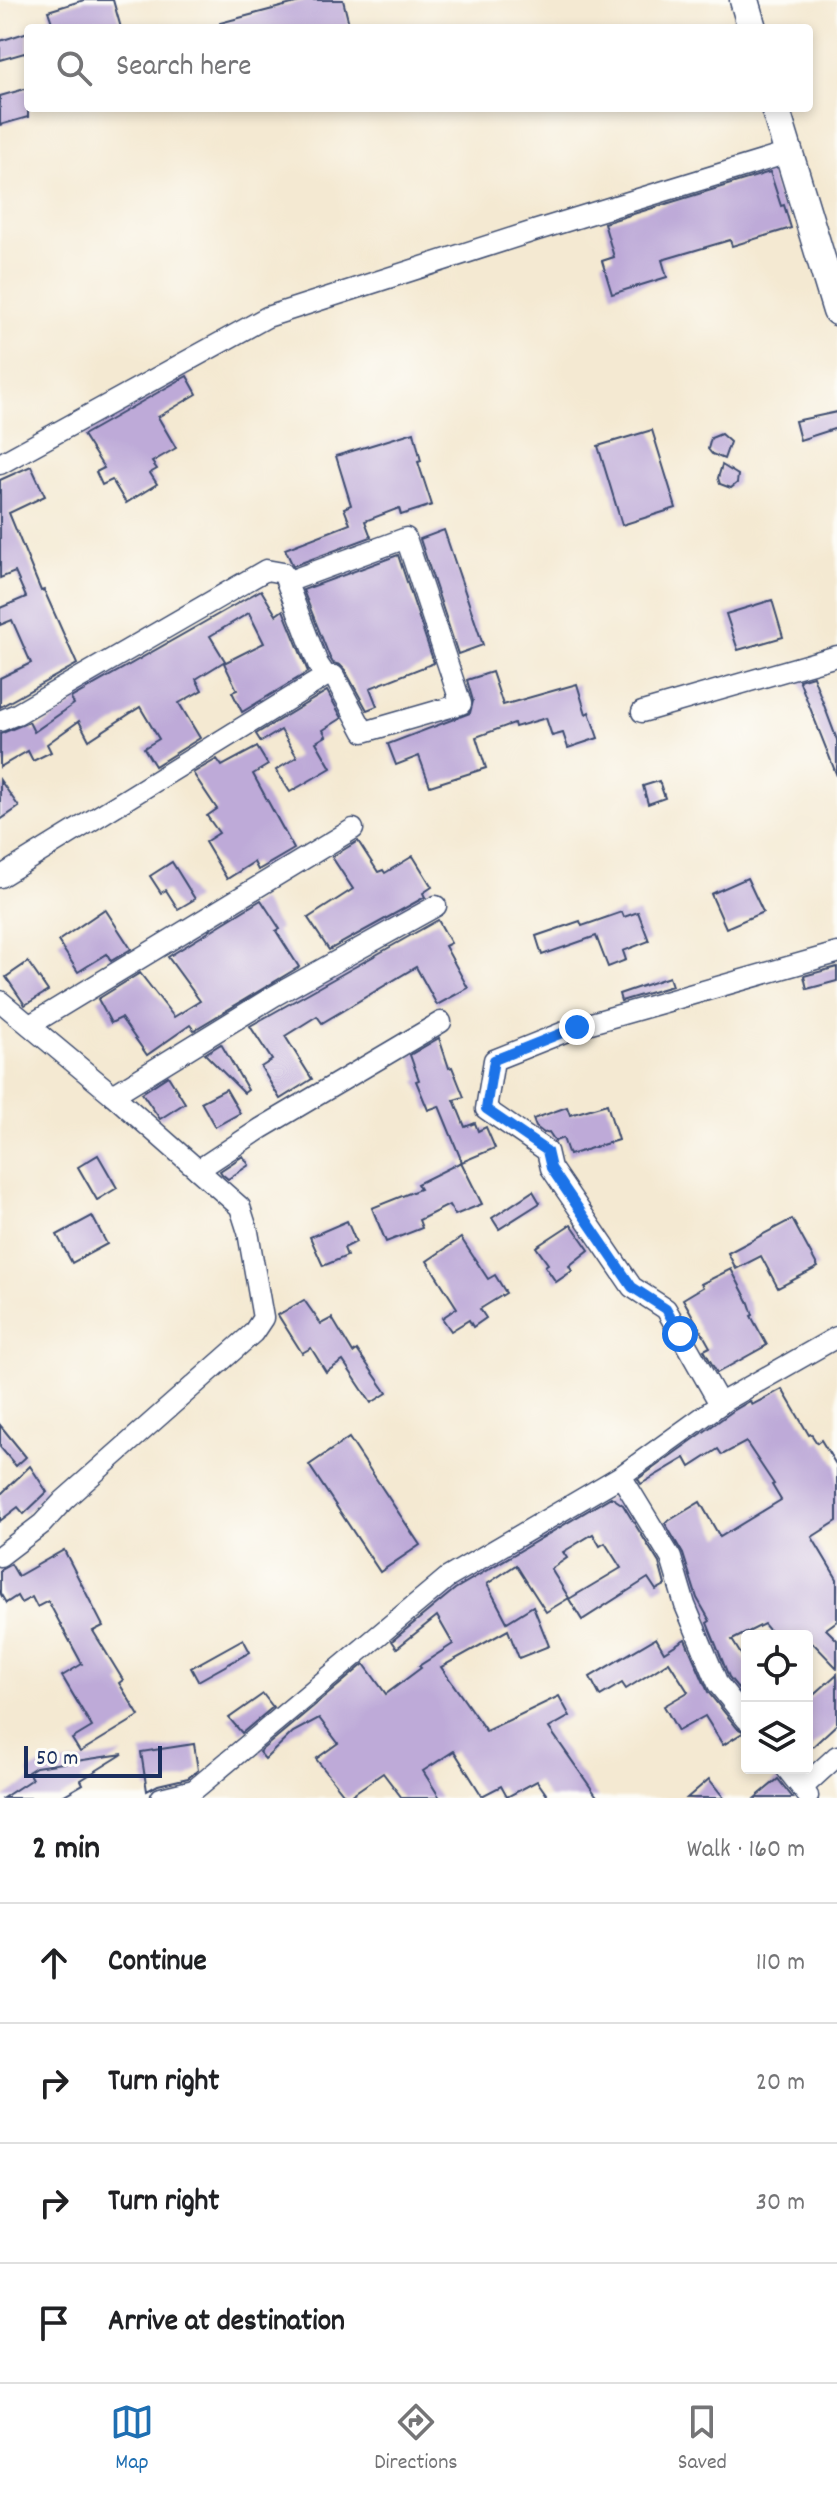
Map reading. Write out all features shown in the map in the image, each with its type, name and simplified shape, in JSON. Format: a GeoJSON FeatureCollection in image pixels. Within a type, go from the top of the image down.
{"type":"FeatureCollection","features":[{"type":"Feature","properties":{"kind":"street"},"geometry":{"type":"LineString","coordinates":[[744,0],[751,24]]}},
{"type":"Feature","properties":{"kind":"street"},"geometry":{"type":"LineString","coordinates":[[776,112],[837,311]]}},
{"type":"Feature","properties":{"kind":"street"},"geometry":{"type":"LineString","coordinates":[[0,464],[267,317],[519,235],[788,153]]}},
{"type":"Feature","properties":{"kind":"street"},"geometry":{"type":"LineString","coordinates":[[0,877],[326,676],[334,676],[364,732],[461,704],[406,538],[287,582]]}},
{"type":"Feature","properties":{"kind":"street"},"geometry":{"type":"LineString","coordinates":[[0,721],[266,570],[283,573],[318,664],[326,676]]}},
{"type":"Feature","properties":{"kind":"street"},"geometry":{"type":"LineString","coordinates":[[642,712],[837,656]]}},
{"type":"Feature","properties":{"kind":"street"},"geometry":{"type":"LineString","coordinates":[[30,1025],[353,829]]}},
{"type":"Feature","properties":{"kind":"street"},"geometry":{"type":"LineString","coordinates":[[113,1095],[274,996],[436,906]]}},
{"type":"Feature","properties":{"kind":"street"},"geometry":{"type":"LineString","coordinates":[[720,1404],[666,1309],[632,1287],[551,1168],[547,1151],[486,1109],[494,1060],[577,1027],[837,953]]}},
{"type":"Feature","properties":{"kind":"street"},"geometry":{"type":"LineString","coordinates":[[0,1001],[240,1207],[248,1232],[263,1318],[253,1333],[64,1500],[42,1524],[0,1556]]}},
{"type":"Feature","properties":{"kind":"street"},"geometry":{"type":"LineString","coordinates":[[198,1170],[260,1129],[441,1022]]}},
{"type":"Feature","properties":{"kind":"street"},"geometry":{"type":"LineString","coordinates":[[161,1798],[197,1794],[447,1578],[621,1476],[720,1404],[837,1337]]}},
{"type":"Feature","properties":{"kind":"street"},"geometry":{"type":"LineString","coordinates":[[621,1476],[671,1558],[685,1605],[718,1684],[741,1713]]}},
{"type":"Feature","properties":{"kind":"street"},"geometry":{"type":"LineString","coordinates":[[791,1774],[805,1793],[837,1756]]}},
{"type":"Feature","properties":{"kind":"building"},"geometry":{"type":"Polygon","coordinates":[[[84,0],[113,0],[120,24],[53,24],[48,11],[84,0]]]}},
{"type":"Feature","properties":{"kind":"building"},"geometry":{"type":"Polygon","coordinates":[[[307,0],[343,0],[349,24],[220,24],[307,0]]]}},
{"type":"Feature","properties":{"kind":"building"},"geometry":{"type":"Polygon","coordinates":[[[24,33],[24,53],[0,60],[0,41],[24,33]]]}},
{"type":"Feature","properties":{"kind":"building"},"geometry":{"type":"Polygon","coordinates":[[[24,89],[24,112],[28,112],[28,117],[0,125],[0,96],[24,89]]]}},
{"type":"Feature","properties":{"kind":"building"},"geometry":{"type":"Polygon","coordinates":[[[770,172],[791,228],[732,246],[730,240],[662,260],[667,277],[612,294],[602,261],[614,257],[604,223],[770,172]]]}},
{"type":"Feature","properties":{"kind":"building"},"geometry":{"type":"Polygon","coordinates":[[[187,376],[197,394],[158,417],[176,448],[152,462],[157,469],[150,473],[157,484],[126,503],[112,480],[102,485],[96,472],[104,468],[83,435],[187,376]]]}},
{"type":"Feature","properties":{"kind":"building"},"geometry":{"type":"Polygon","coordinates":[[[837,412],[837,428],[800,440],[795,421],[837,412]]]}},
{"type":"Feature","properties":{"kind":"building"},"geometry":{"type":"Polygon","coordinates":[[[652,430],[676,508],[622,525],[598,446],[652,430]]]}},
{"type":"Feature","properties":{"kind":"building"},"geometry":{"type":"Polygon","coordinates":[[[414,432],[421,461],[418,462],[432,505],[401,515],[399,508],[365,521],[371,537],[293,566],[285,549],[350,524],[344,508],[351,505],[336,456],[414,432]]]}},
{"type":"Feature","properties":{"kind":"building"},"geometry":{"type":"Polygon","coordinates":[[[721,434],[730,442],[724,459],[708,449],[711,438],[721,434]]]}},
{"type":"Feature","properties":{"kind":"building"},"geometry":{"type":"Polygon","coordinates":[[[722,465],[738,475],[737,483],[731,488],[720,484],[718,478],[722,465]]]}},
{"type":"Feature","properties":{"kind":"building"},"geometry":{"type":"Polygon","coordinates":[[[31,466],[45,496],[9,513],[41,591],[44,590],[77,664],[0,707],[0,678],[31,663],[12,620],[0,625],[0,608],[26,597],[15,572],[0,578],[0,480],[31,466]]]}},
{"type":"Feature","properties":{"kind":"building"},"geometry":{"type":"Polygon","coordinates":[[[444,530],[483,645],[458,654],[420,539],[444,530]]]}},
{"type":"Feature","properties":{"kind":"building"},"geometry":{"type":"Polygon","coordinates":[[[398,555],[434,663],[370,688],[377,706],[367,710],[345,670],[330,658],[303,590],[398,555]]]}},
{"type":"Feature","properties":{"kind":"building"},"geometry":{"type":"Polygon","coordinates":[[[261,590],[276,615],[283,610],[308,672],[242,712],[232,692],[237,690],[224,663],[264,643],[249,613],[210,636],[225,661],[196,679],[202,690],[179,703],[200,738],[155,766],[144,748],[159,739],[140,707],[89,740],[79,721],[47,744],[51,752],[33,761],[28,751],[0,767],[0,734],[29,722],[34,732],[74,704],[71,698],[261,590]]]}},
{"type":"Feature","properties":{"kind":"building"},"geometry":{"type":"Polygon","coordinates":[[[772,600],[783,637],[738,650],[726,614],[772,600]]]}},
{"type":"Feature","properties":{"kind":"building"},"geometry":{"type":"Polygon","coordinates":[[[492,672],[503,705],[577,684],[586,714],[589,712],[598,738],[568,748],[563,733],[552,736],[546,718],[515,727],[514,723],[476,737],[486,768],[430,786],[419,756],[396,765],[388,744],[470,713],[473,701],[467,680],[492,672]]]}},
{"type":"Feature","properties":{"kind":"building"},"geometry":{"type":"Polygon","coordinates":[[[813,676],[837,740],[837,776],[799,680],[813,676]]]}},
{"type":"Feature","properties":{"kind":"building"},"geometry":{"type":"Polygon","coordinates":[[[327,691],[342,718],[323,730],[326,736],[316,742],[331,768],[290,792],[276,770],[297,757],[281,730],[261,742],[256,734],[327,691]]]}},
{"type":"Feature","properties":{"kind":"building"},"geometry":{"type":"Polygon","coordinates":[[[257,747],[268,765],[253,774],[294,849],[258,870],[254,862],[227,879],[205,842],[219,833],[207,816],[217,809],[193,773],[217,759],[222,766],[257,747]]]}},
{"type":"Feature","properties":{"kind":"building"},"geometry":{"type":"Polygon","coordinates":[[[0,780],[19,807],[0,820],[0,780]]]}},
{"type":"Feature","properties":{"kind":"building"},"geometry":{"type":"Polygon","coordinates":[[[659,781],[665,798],[648,804],[643,786],[659,781]]]}},
{"type":"Feature","properties":{"kind":"building"},"geometry":{"type":"Polygon","coordinates":[[[358,841],[378,872],[383,870],[385,873],[413,856],[432,887],[423,893],[425,897],[329,950],[308,918],[353,889],[332,857],[358,841]]]}},
{"type":"Feature","properties":{"kind":"building"},"geometry":{"type":"Polygon","coordinates":[[[172,862],[195,899],[178,909],[166,890],[161,893],[150,876],[172,862]]]}},
{"type":"Feature","properties":{"kind":"building"},"geometry":{"type":"Polygon","coordinates":[[[747,878],[763,912],[726,928],[711,894],[747,878]]]}},
{"type":"Feature","properties":{"kind":"building"},"geometry":{"type":"Polygon","coordinates":[[[261,900],[299,967],[194,1030],[190,1025],[147,1055],[121,1018],[111,1023],[98,999],[140,973],[174,1017],[200,1001],[168,957],[261,900]]]}},
{"type":"Feature","properties":{"kind":"building"},"geometry":{"type":"Polygon","coordinates":[[[105,909],[131,949],[111,961],[107,954],[78,972],[58,941],[105,909]]]}},
{"type":"Feature","properties":{"kind":"building"},"geometry":{"type":"Polygon","coordinates":[[[622,912],[624,917],[638,912],[649,941],[623,951],[626,960],[608,967],[596,936],[542,955],[536,936],[580,921],[582,926],[622,912]]]}},
{"type":"Feature","properties":{"kind":"building"},"geometry":{"type":"Polygon","coordinates":[[[438,920],[451,943],[445,946],[468,988],[437,1005],[416,967],[322,1023],[317,1016],[285,1036],[312,1079],[280,1099],[261,1067],[272,1060],[250,1026],[438,920]]]}},
{"type":"Feature","properties":{"kind":"building"},"geometry":{"type":"Polygon","coordinates":[[[28,962],[48,991],[25,1005],[6,977],[28,962]]]}},
{"type":"Feature","properties":{"kind":"building"},"geometry":{"type":"Polygon","coordinates":[[[837,967],[837,981],[807,989],[804,976],[837,967]]]}},
{"type":"Feature","properties":{"kind":"building"},"geometry":{"type":"Polygon","coordinates":[[[669,977],[672,986],[621,1001],[619,994],[669,977]]]}},
{"type":"Feature","properties":{"kind":"building"},"geometry":{"type":"Polygon","coordinates":[[[439,1038],[449,1068],[452,1067],[464,1097],[454,1100],[465,1127],[475,1123],[478,1131],[486,1127],[495,1148],[462,1162],[439,1106],[428,1110],[410,1055],[439,1038]]]}},
{"type":"Feature","properties":{"kind":"building"},"geometry":{"type":"Polygon","coordinates":[[[221,1044],[248,1090],[244,1093],[205,1054],[221,1044]]]}},
{"type":"Feature","properties":{"kind":"building"},"geometry":{"type":"Polygon","coordinates":[[[168,1076],[185,1103],[160,1119],[142,1093],[168,1076]]]}},
{"type":"Feature","properties":{"kind":"building"},"geometry":{"type":"Polygon","coordinates":[[[226,1089],[240,1113],[215,1127],[201,1102],[226,1089]]]}},
{"type":"Feature","properties":{"kind":"building"},"geometry":{"type":"Polygon","coordinates":[[[607,1104],[618,1140],[569,1155],[563,1138],[555,1141],[549,1132],[544,1133],[536,1127],[533,1119],[567,1107],[570,1115],[607,1104]]]}},
{"type":"Feature","properties":{"kind":"building"},"geometry":{"type":"Polygon","coordinates":[[[98,1155],[117,1188],[97,1200],[78,1167],[98,1155]]]}},
{"type":"Feature","properties":{"kind":"building"},"geometry":{"type":"Polygon","coordinates":[[[243,1156],[249,1165],[228,1179],[222,1174],[220,1171],[243,1156]]]}},
{"type":"Feature","properties":{"kind":"building"},"geometry":{"type":"Polygon","coordinates":[[[461,1162],[482,1204],[455,1215],[449,1205],[419,1220],[422,1228],[386,1242],[372,1208],[420,1189],[417,1184],[461,1162]]]}},
{"type":"Feature","properties":{"kind":"building"},"geometry":{"type":"Polygon","coordinates":[[[533,1191],[540,1203],[499,1229],[492,1218],[533,1191]]]}},
{"type":"Feature","properties":{"kind":"building"},"geometry":{"type":"Polygon","coordinates":[[[92,1216],[107,1244],[72,1263],[57,1235],[92,1216]]]}},
{"type":"Feature","properties":{"kind":"building"},"geometry":{"type":"Polygon","coordinates":[[[792,1219],[818,1267],[778,1288],[761,1256],[736,1269],[728,1253],[792,1219]]]}},
{"type":"Feature","properties":{"kind":"building"},"geometry":{"type":"Polygon","coordinates":[[[347,1221],[356,1242],[344,1248],[347,1256],[323,1266],[310,1237],[347,1221]]]}},
{"type":"Feature","properties":{"kind":"building"},"geometry":{"type":"Polygon","coordinates":[[[571,1224],[589,1250],[569,1266],[572,1271],[556,1282],[536,1247],[571,1224]]]}},
{"type":"Feature","properties":{"kind":"building"},"geometry":{"type":"Polygon","coordinates":[[[461,1238],[488,1279],[495,1275],[506,1293],[480,1309],[486,1318],[473,1327],[469,1320],[451,1331],[442,1318],[457,1308],[427,1261],[461,1238]]]}},
{"type":"Feature","properties":{"kind":"building"},"geometry":{"type":"Polygon","coordinates":[[[731,1269],[767,1345],[717,1373],[704,1350],[710,1347],[683,1299],[703,1287],[701,1284],[731,1269]]]}},
{"type":"Feature","properties":{"kind":"building"},"geometry":{"type":"Polygon","coordinates":[[[304,1300],[321,1324],[332,1318],[353,1353],[357,1350],[387,1393],[371,1403],[343,1361],[326,1372],[311,1348],[302,1353],[278,1315],[304,1300]]]}},
{"type":"Feature","properties":{"kind":"building"},"geometry":{"type":"Polygon","coordinates":[[[782,1389],[809,1435],[817,1443],[821,1440],[837,1466],[837,1521],[812,1537],[837,1579],[837,1621],[826,1629],[837,1640],[837,1668],[813,1643],[813,1630],[769,1630],[764,1624],[752,1630],[741,1630],[741,1636],[732,1640],[741,1654],[741,1692],[729,1677],[683,1554],[665,1523],[700,1502],[720,1537],[781,1500],[774,1484],[746,1442],[722,1455],[718,1449],[690,1467],[685,1458],[641,1484],[638,1479],[733,1411],[750,1401],[752,1405],[782,1389]]]}},
{"type":"Feature","properties":{"kind":"building"},"geometry":{"type":"Polygon","coordinates":[[[0,1425],[26,1457],[16,1466],[0,1447],[0,1425]]]}},
{"type":"Feature","properties":{"kind":"building"},"geometry":{"type":"Polygon","coordinates":[[[349,1438],[420,1545],[380,1572],[309,1465],[349,1438]]]}},
{"type":"Feature","properties":{"kind":"building"},"geometry":{"type":"Polygon","coordinates":[[[30,1466],[47,1492],[24,1514],[18,1507],[0,1521],[0,1495],[30,1466]]]}},
{"type":"Feature","properties":{"kind":"building"},"geometry":{"type":"Polygon","coordinates":[[[611,1497],[623,1505],[659,1563],[665,1585],[656,1590],[648,1578],[582,1620],[569,1599],[621,1568],[605,1543],[600,1546],[593,1534],[563,1552],[567,1558],[551,1569],[569,1598],[546,1612],[516,1565],[487,1584],[507,1622],[533,1606],[549,1646],[519,1658],[508,1630],[441,1667],[486,1731],[559,1696],[570,1716],[549,1728],[598,1798],[549,1798],[537,1781],[507,1797],[501,1786],[482,1796],[454,1751],[423,1771],[440,1798],[402,1798],[383,1773],[347,1798],[316,1759],[338,1743],[319,1718],[293,1732],[265,1759],[259,1752],[364,1664],[386,1694],[421,1668],[419,1666],[453,1644],[437,1616],[397,1648],[392,1641],[455,1589],[611,1497]]]}},
{"type":"Feature","properties":{"kind":"building"},"geometry":{"type":"Polygon","coordinates":[[[64,1550],[103,1626],[93,1631],[123,1680],[119,1683],[139,1716],[80,1752],[72,1739],[92,1727],[62,1676],[82,1664],[48,1601],[37,1607],[32,1597],[21,1603],[17,1596],[6,1603],[0,1593],[0,1570],[11,1564],[18,1576],[64,1550]]]}},
{"type":"Feature","properties":{"kind":"building"},"geometry":{"type":"Polygon","coordinates":[[[656,1638],[664,1652],[685,1639],[708,1692],[741,1734],[723,1745],[705,1716],[678,1731],[664,1706],[688,1692],[669,1662],[626,1689],[622,1683],[600,1696],[590,1677],[656,1638]]]}},
{"type":"Feature","properties":{"kind":"building"},"geometry":{"type":"Polygon","coordinates":[[[243,1639],[250,1652],[198,1681],[191,1668],[243,1639]]]}},
{"type":"Feature","properties":{"kind":"building"},"geometry":{"type":"Polygon","coordinates":[[[837,1674],[837,1724],[813,1746],[813,1702],[813,1696],[837,1674]]]}},
{"type":"Feature","properties":{"kind":"building"},"geometry":{"type":"Polygon","coordinates":[[[263,1694],[273,1707],[242,1733],[229,1718],[263,1694]]]}},
{"type":"Feature","properties":{"kind":"building"},"geometry":{"type":"Polygon","coordinates":[[[194,1744],[198,1770],[188,1778],[147,1791],[141,1752],[194,1744]]]}},
{"type":"Feature","properties":{"kind":"building"},"geometry":{"type":"Polygon","coordinates":[[[123,1754],[59,1798],[3,1798],[32,1779],[28,1772],[36,1767],[123,1754]]]}},
{"type":"Feature","properties":{"kind":"building"},"geometry":{"type":"Polygon","coordinates":[[[709,1779],[724,1798],[687,1798],[709,1779]]]}},
{"type":"Feature","properties":{"kind":"building"},"geometry":{"type":"Polygon","coordinates":[[[778,1779],[793,1798],[755,1798],[778,1779]]]}},
{"type":"Feature","properties":{"kind":"route"},"geometry":{"type":"LineString","coordinates":[[577,1027],[494,1060],[486,1109],[547,1151],[551,1168],[632,1287],[666,1309],[680,1334]]}}]}
